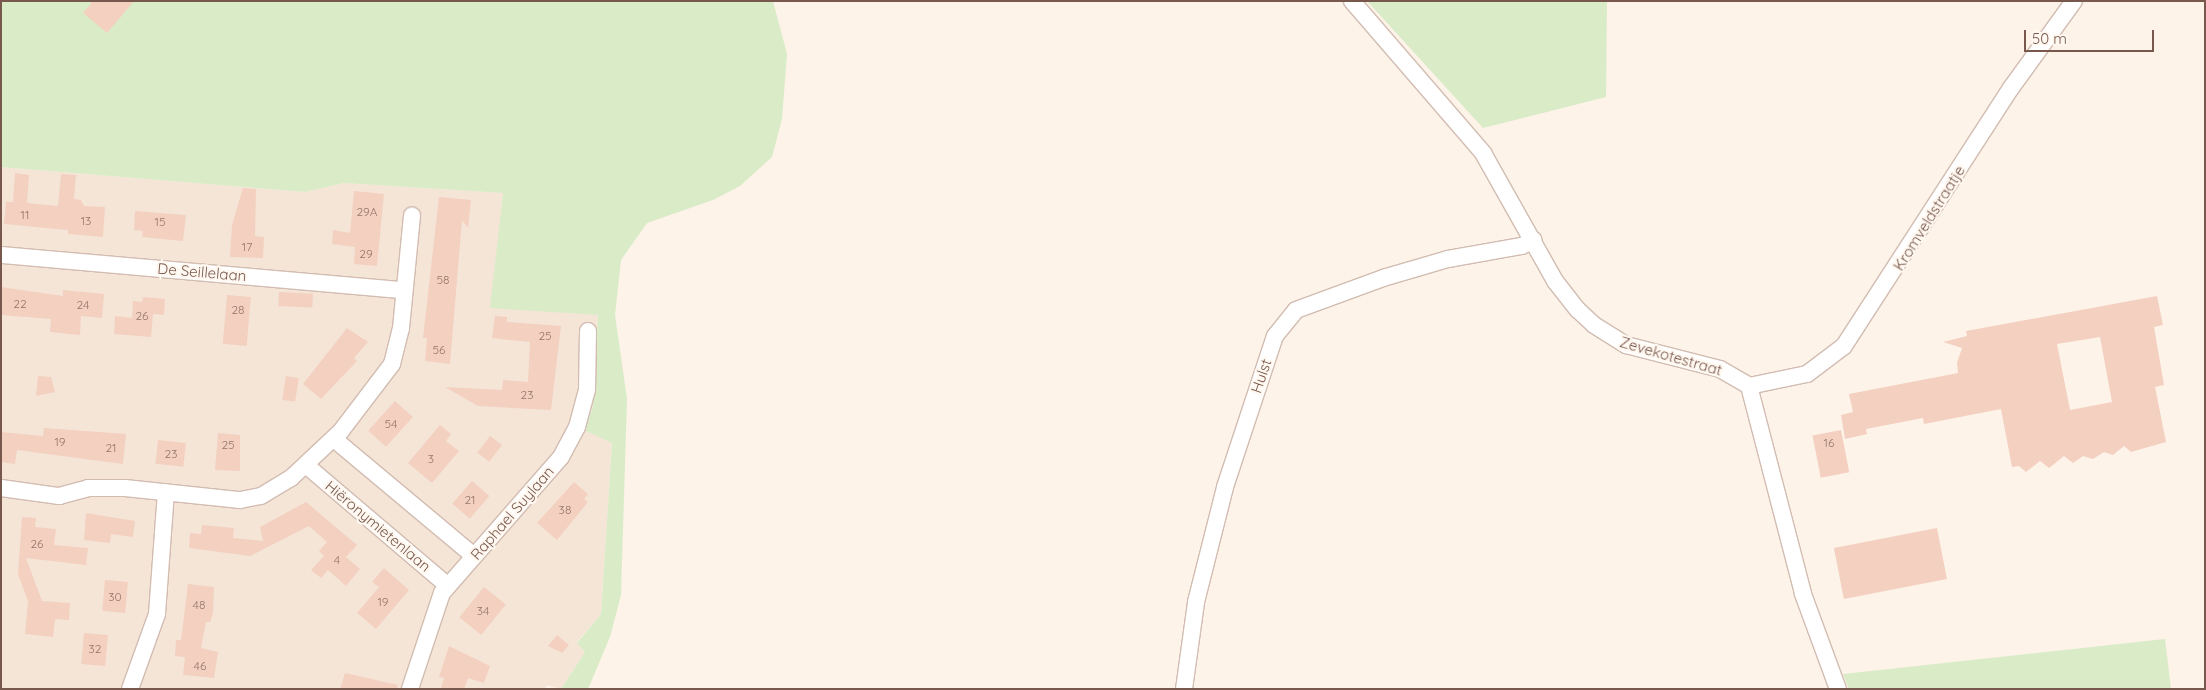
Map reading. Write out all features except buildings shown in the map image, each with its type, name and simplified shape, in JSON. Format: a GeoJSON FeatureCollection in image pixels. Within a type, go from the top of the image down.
{"type":"FeatureCollection","features":[{"type":"Feature","properties":{"kind":"street","name":"Zevekotestraat"},"geometry":{"type":"LineString","coordinates":[[1352,1],[1464,127],[1483,153],[1555,281],[1578,310],[1603,332],[1640,350],[1720,369],[1748,386]]}},
{"type":"Feature","properties":{"kind":"street","name":"Kromveldstraatje"},"geometry":{"type":"LineString","coordinates":[[1748,386],[1807,374],[1844,346],[2002,102],[2074,1]]}},
{"type":"Feature","properties":{"kind":"street"},"geometry":{"type":"LineString","coordinates":[[1,488],[60,496],[88,488],[166,492],[240,500],[261,496],[307,466],[334,438],[392,364],[401,328],[403,290],[412,216]]}},
{"type":"Feature","properties":{"kind":"street","name":"Hulst"},"geometry":{"type":"LineString","coordinates":[[1184,689],[1196,602],[1225,486],[1275,336],[1296,310],[1383,278],[1448,259],[1522,246],[1532,240]]}},
{"type":"Feature","properties":{"kind":"street","name":"De Seillelaan"},"geometry":{"type":"LineString","coordinates":[[1,254],[403,290]]}},
{"type":"Feature","properties":{"kind":"street","name":"Raphael Suylaan"},"geometry":{"type":"LineString","coordinates":[[410,689],[442,593],[561,457],[577,427],[587,390],[588,331]]}},
{"type":"Feature","properties":{"kind":"street"},"geometry":{"type":"LineString","coordinates":[[1748,386],[1803,594],[1838,689]]}},
{"type":"Feature","properties":{"kind":"street"},"geometry":{"type":"LineString","coordinates":[[334,438],[474,556]]}},
{"type":"Feature","properties":{"kind":"street","name":"Hiëronymietenlaan"},"geometry":{"type":"LineString","coordinates":[[307,466],[448,586]]}},
{"type":"Feature","properties":{"kind":"street"},"geometry":{"type":"LineString","coordinates":[[130,689],[157,614],[166,492]]}},
{"type":"Feature","properties":{"kind":"shaded area"},"geometry":{"type":"Polygon","coordinates":[[[1,167],[305,192],[344,183],[503,193],[497,256],[598,315],[593,407],[584,430],[612,442],[601,614],[577,642],[585,652],[561,689],[547,685],[545,689],[1,689],[1,167]]]}},
{"type":"Feature","properties":{"kind":"green space"},"geometry":{"type":"Polygon","coordinates":[[[1,1],[773,1],[787,54],[782,119],[772,157],[740,186],[713,200],[647,223],[621,260],[615,315],[627,399],[621,595],[610,637],[588,689],[561,689],[585,652],[577,643],[601,614],[612,443],[584,430],[593,407],[598,315],[490,308],[503,193],[344,183],[305,192],[1,167],[1,1]]]}},
{"type":"Feature","properties":{"kind":"green space"},"geometry":{"type":"Polygon","coordinates":[[[1367,1],[1607,1],[1606,97],[1483,128],[1367,1]]]}},
{"type":"Feature","properties":{"kind":"green space"},"geometry":{"type":"Polygon","coordinates":[[[2165,639],[2171,689],[1849,689],[1843,674],[2165,639]]]}}]}
